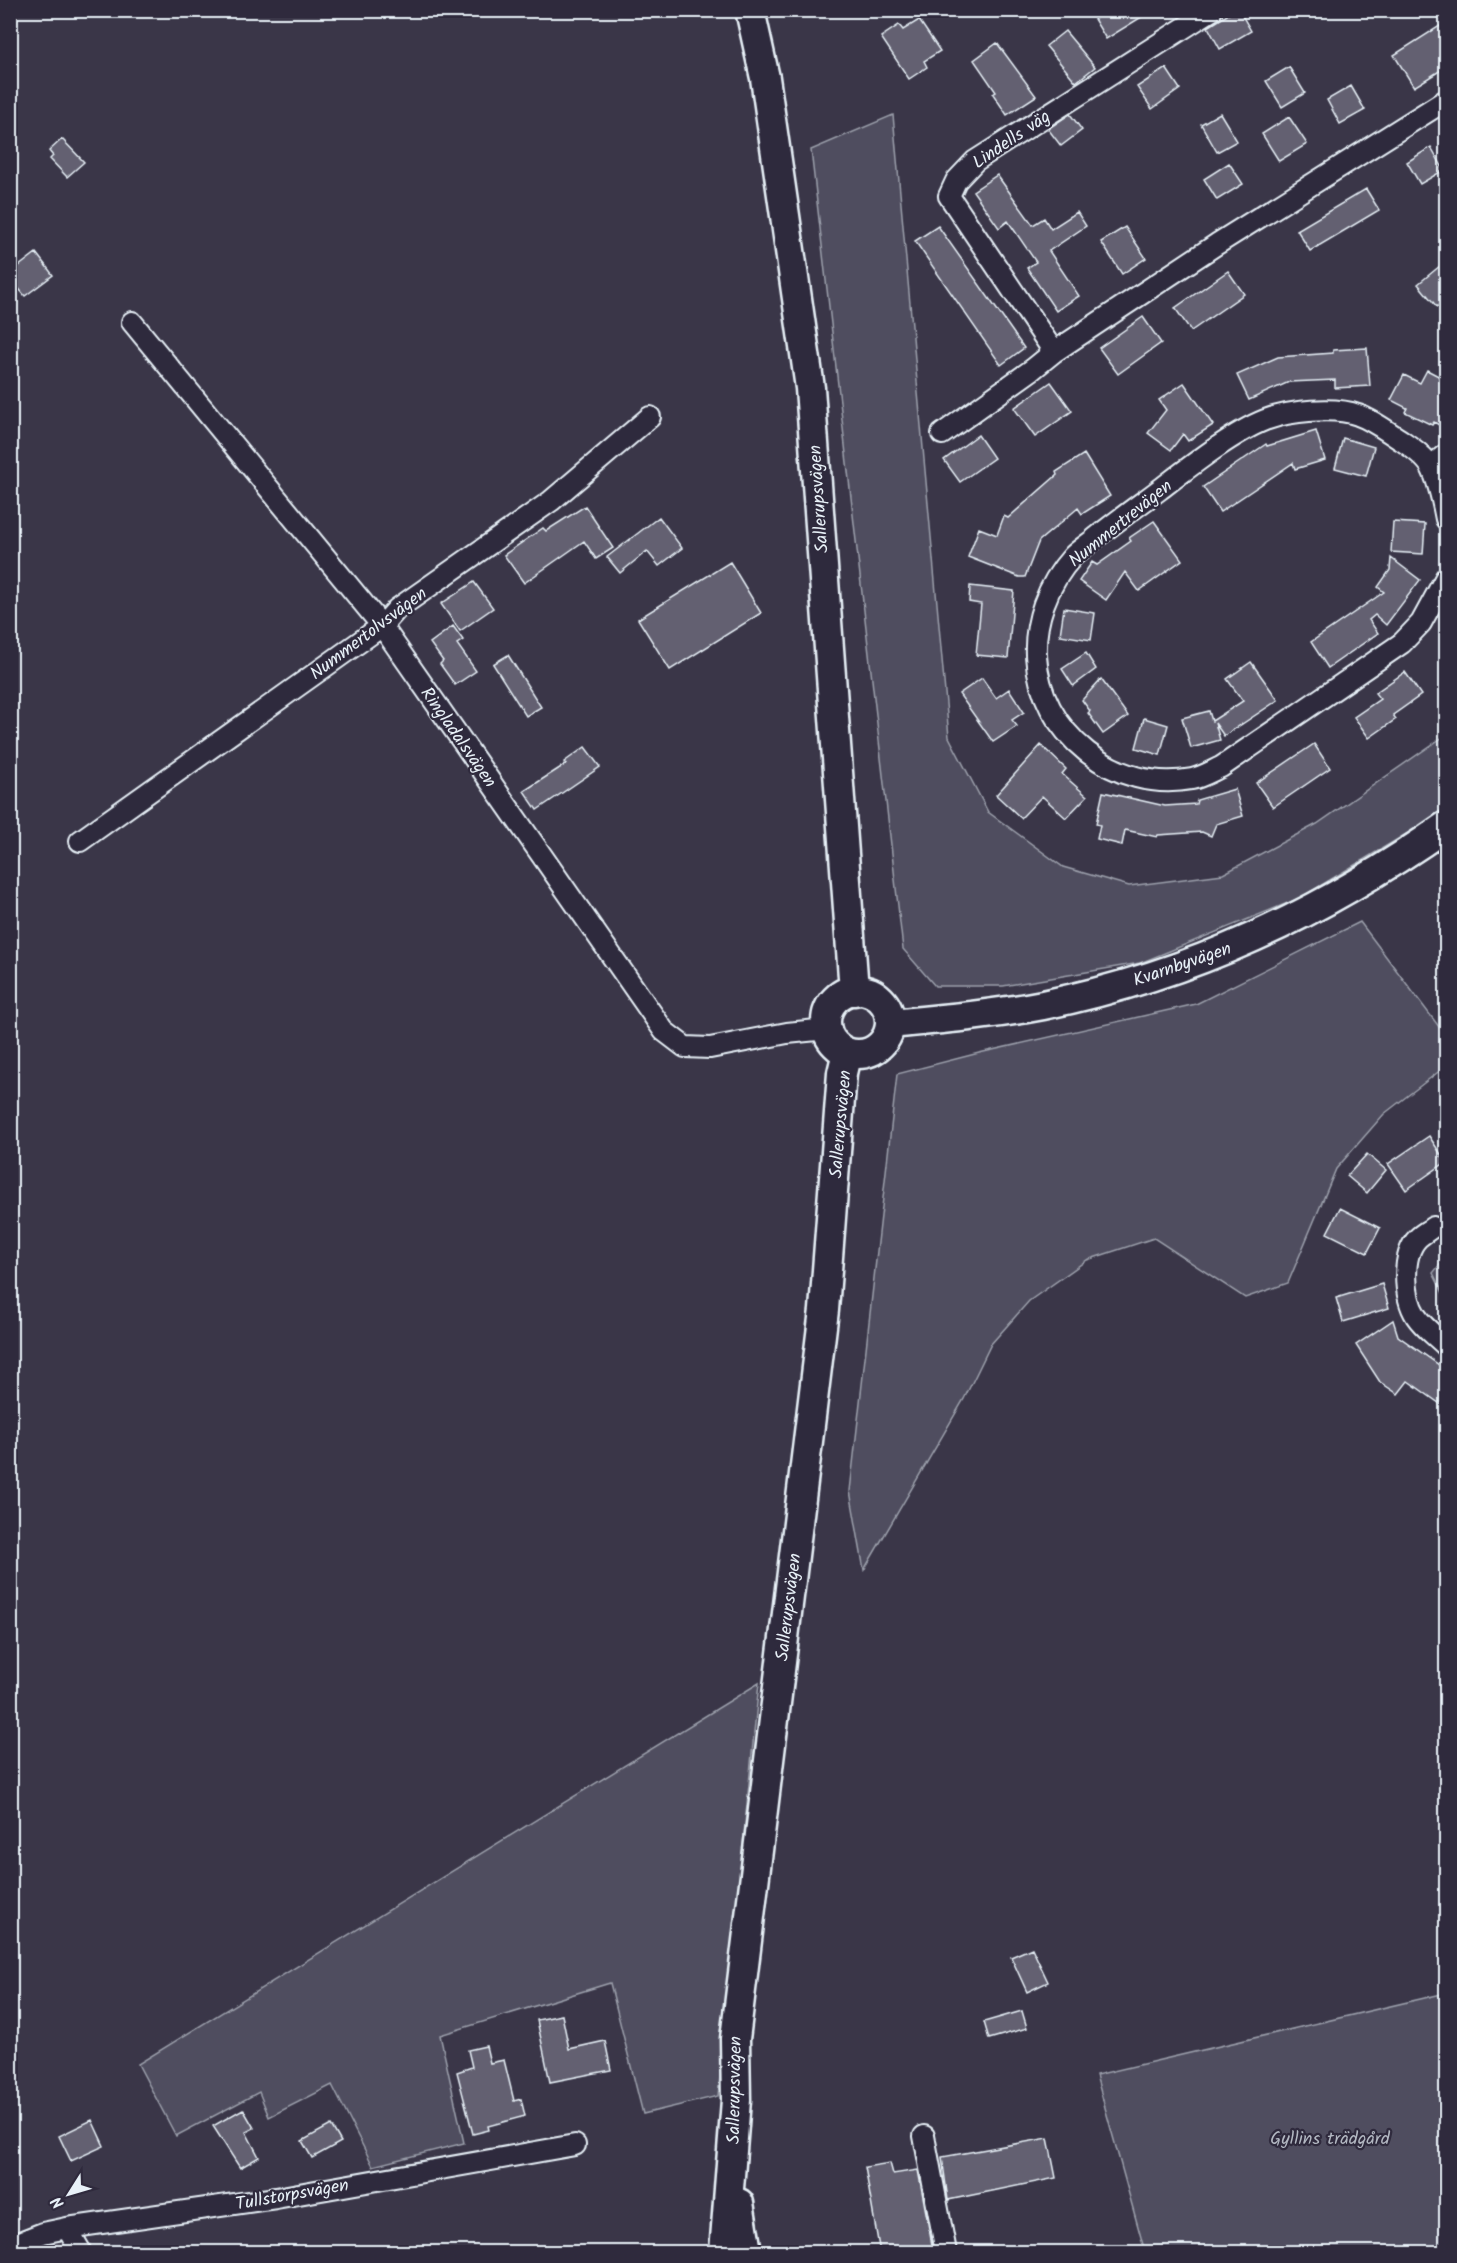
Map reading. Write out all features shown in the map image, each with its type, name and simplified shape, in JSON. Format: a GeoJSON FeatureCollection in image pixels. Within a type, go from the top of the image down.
{"type":"FeatureCollection","features":[{"type":"Feature","properties":{"kind":"main road","name":"Sallerupsvägen"},"geometry":{"type":"LineString","coordinates":[[750,10],[765,78],[810,388],[854,991]]}},
{"type":"Feature","properties":{"kind":"main road","name":"Kvarnbyvägen"},"geometry":{"type":"LineString","coordinates":[[890,1024],[972,1016],[1042,1005],[1120,986],[1202,959],[1268,932],[1352,888],[1446,826]]}},
{"type":"Feature","properties":{"kind":"main road"},"geometry":{"type":"LineString","coordinates":[[827,1029],[827,1014],[832,1005],[839,997],[854,991],[870,993],[880,999],[886,1007],[890,1024]]}},
{"type":"Feature","properties":{"kind":"main road","name":"Sallerupsvägen"},"geometry":{"type":"LineString","coordinates":[[827,1029],[834,1043],[847,1052],[861,1054],[879,1047],[886,1039],[890,1024]]}},
{"type":"Feature","properties":{"kind":"main road","name":"Sallerupsvägen"},"geometry":{"type":"LineString","coordinates":[[724,2253],[736,2100],[735,2039],[825,1310],[842,1073],[847,1052]]}},
{"type":"Feature","properties":{"kind":"main road","name":"Sallerupsvägen"},"geometry":{"type":"LineString","coordinates":[[732,2163],[747,2253]]}},
{"type":"Feature","properties":{"kind":"street","name":"Lindells väg"},"geometry":{"type":"LineString","coordinates":[[1054,352],[949,196],[956,181],[975,161],[1212,10]]}},
{"type":"Feature","properties":{"kind":"street"},"geometry":{"type":"LineString","coordinates":[[942,434],[1054,352],[1217,244],[1446,100]]}},
{"type":"Feature","properties":{"kind":"street","name":"Ringladalsvägen"},"geometry":{"type":"LineString","coordinates":[[132,322],[382,626],[664,1031],[685,1047],[710,1048],[787,1033],[827,1029]]}},
{"type":"Feature","properties":{"kind":"street","name":"Nummertrevägen"},"geometry":{"type":"LineString","coordinates":[[1446,519],[1439,460],[1413,448],[1358,415],[1327,411],[1294,413],[1266,420],[1244,430],[1167,484],[1075,555],[1057,577],[1042,608],[1036,638],[1036,669],[1047,702],[1063,728],[1085,751],[1109,768],[1137,779],[1164,781],[1194,779],[1221,767],[1402,643],[1421,623],[1446,577]]}},
{"type":"Feature","properties":{"kind":"street","name":"Nummertolvsvägen"},"geometry":{"type":"LineString","coordinates":[[80,841],[382,626],[397,609],[551,501],[650,417]]}},
{"type":"Feature","properties":{"kind":"street"},"geometry":{"type":"LineString","coordinates":[[1433,1227],[1416,1240],[1409,1259],[1406,1279],[1408,1296],[1416,1316],[1446,1346]]}},
{"type":"Feature","properties":{"kind":"street"},"geometry":{"type":"LineString","coordinates":[[924,2136],[946,2253]]}},
{"type":"Feature","properties":{"kind":"street","name":"Tullstorpsvägen"},"geometry":{"type":"LineString","coordinates":[[10,2246],[43,2233],[67,2228],[276,2198],[575,2145]]}},
{"type":"Feature","properties":{"kind":"street"},"geometry":{"type":"LineString","coordinates":[[67,2228],[81,2253]]}},
{"type":"Feature","properties":{"kind":"green space"},"geometry":{"type":"Polygon","coordinates":[[[893,115],[949,737],[988,812],[1063,867],[1129,886],[1223,874],[1317,824],[1446,735],[1446,807],[1431,819],[1300,898],[1140,963],[1003,986],[935,986],[903,949],[811,150],[893,115]]]}},
{"type":"Feature","properties":{"kind":"green space"},"geometry":{"type":"Polygon","coordinates":[[[1360,922],[1446,1036],[1446,1066],[1384,1114],[1336,1169],[1288,1283],[1245,1298],[1154,1238],[1087,1260],[1029,1301],[991,1344],[964,1399],[864,1570],[850,1491],[897,1074],[1196,1004],[1360,922]]]}},
{"type":"Feature","properties":{"kind":"green space"},"geometry":{"type":"Polygon","coordinates":[[[1446,1257],[1446,1299],[1433,1273],[1446,1257]]]}},
{"type":"Feature","properties":{"kind":"green space"},"geometry":{"type":"Polygon","coordinates":[[[759,1683],[718,2096],[643,2114],[610,1983],[440,2035],[464,2143],[373,2166],[332,2085],[269,2117],[259,2092],[176,2136],[138,2064],[759,1683]]]}},
{"type":"Feature","properties":{"kind":"green space","name":"Gyllins trädgård"},"geometry":{"type":"Polygon","coordinates":[[[1446,1993],[1446,2252],[1145,2252],[1096,2075],[1446,1993]]]}},
{"type":"Feature","properties":{"kind":"building"},"geometry":{"type":"Polygon","coordinates":[[[1108,10],[1153,10],[1106,39],[1094,19],[1108,10]]]}},
{"type":"Feature","properties":{"kind":"building"},"geometry":{"type":"Polygon","coordinates":[[[1235,10],[1239,10],[1251,31],[1220,49],[1208,27],[1235,10]]]}},
{"type":"Feature","properties":{"kind":"building"},"geometry":{"type":"Polygon","coordinates":[[[919,20],[940,51],[924,61],[927,67],[909,79],[881,37],[899,25],[903,30],[919,20]]]}},
{"type":"Feature","properties":{"kind":"building"},"geometry":{"type":"Polygon","coordinates":[[[1446,22],[1446,67],[1414,87],[1394,55],[1446,22]]]}},
{"type":"Feature","properties":{"kind":"building"},"geometry":{"type":"Polygon","coordinates":[[[1065,31],[1095,67],[1076,82],[1046,46],[1065,31]]]}},
{"type":"Feature","properties":{"kind":"building"},"geometry":{"type":"Polygon","coordinates":[[[997,43],[1036,96],[1007,115],[993,94],[996,92],[974,60],[997,43]]]}},
{"type":"Feature","properties":{"kind":"building"},"geometry":{"type":"Polygon","coordinates":[[[1289,67],[1305,93],[1282,107],[1266,81],[1289,67]]]}},
{"type":"Feature","properties":{"kind":"building"},"geometry":{"type":"Polygon","coordinates":[[[1166,68],[1180,89],[1152,109],[1137,87],[1166,68]]]}},
{"type":"Feature","properties":{"kind":"building"},"geometry":{"type":"Polygon","coordinates":[[[1351,86],[1365,110],[1340,124],[1327,100],[1351,86]]]}},
{"type":"Feature","properties":{"kind":"building"},"geometry":{"type":"Polygon","coordinates":[[[1220,113],[1237,141],[1217,152],[1201,124],[1220,113]]]}},
{"type":"Feature","properties":{"kind":"building"},"geometry":{"type":"Polygon","coordinates":[[[1070,114],[1082,130],[1061,146],[1048,129],[1070,114]]]}},
{"type":"Feature","properties":{"kind":"building"},"geometry":{"type":"Polygon","coordinates":[[[1289,117],[1307,144],[1279,161],[1262,134],[1289,117]]]}},
{"type":"Feature","properties":{"kind":"building"},"geometry":{"type":"Polygon","coordinates":[[[62,139],[84,162],[67,177],[50,159],[53,156],[49,151],[62,139]]]}},
{"type":"Feature","properties":{"kind":"building"},"geometry":{"type":"Polygon","coordinates":[[[1431,147],[1444,170],[1420,184],[1407,162],[1431,147]]]}},
{"type":"Feature","properties":{"kind":"building"},"geometry":{"type":"Polygon","coordinates":[[[1229,163],[1243,184],[1217,200],[1204,179],[1229,163]]]}},
{"type":"Feature","properties":{"kind":"building"},"geometry":{"type":"Polygon","coordinates":[[[997,175],[1033,225],[1044,218],[1051,229],[1077,212],[1086,226],[1049,251],[1079,296],[1056,311],[1027,268],[1036,262],[1008,221],[999,228],[973,191],[997,175]]]}},
{"type":"Feature","properties":{"kind":"building"},"geometry":{"type":"Polygon","coordinates":[[[1366,189],[1379,210],[1310,251],[1297,230],[1366,189]]]}},
{"type":"Feature","properties":{"kind":"building"},"geometry":{"type":"Polygon","coordinates":[[[938,226],[1024,348],[1001,365],[915,241],[938,226]]]}},
{"type":"Feature","properties":{"kind":"building"},"geometry":{"type":"Polygon","coordinates":[[[1125,227],[1146,258],[1122,274],[1101,242],[1125,227]]]}},
{"type":"Feature","properties":{"kind":"building"},"geometry":{"type":"Polygon","coordinates":[[[36,253],[53,275],[25,296],[10,278],[10,273],[36,253]]]}},
{"type":"Feature","properties":{"kind":"building"},"geometry":{"type":"Polygon","coordinates":[[[1446,261],[1446,299],[1437,307],[1418,284],[1446,261]]]}},
{"type":"Feature","properties":{"kind":"building"},"geometry":{"type":"Polygon","coordinates":[[[1228,271],[1244,294],[1191,331],[1175,308],[1228,271]]]}},
{"type":"Feature","properties":{"kind":"building"},"geometry":{"type":"Polygon","coordinates":[[[1143,317],[1161,343],[1118,374],[1099,348],[1143,317]]]}},
{"type":"Feature","properties":{"kind":"building"},"geometry":{"type":"Polygon","coordinates":[[[1367,348],[1370,386],[1335,388],[1335,380],[1289,382],[1249,400],[1237,375],[1278,357],[1367,348]]]}},
{"type":"Feature","properties":{"kind":"building"},"geometry":{"type":"Polygon","coordinates":[[[1427,370],[1446,380],[1446,429],[1434,422],[1432,425],[1405,412],[1407,408],[1391,400],[1404,375],[1420,383],[1427,370]]]}},
{"type":"Feature","properties":{"kind":"building"},"geometry":{"type":"Polygon","coordinates":[[[1051,382],[1072,411],[1035,437],[1014,408],[1051,382]]]}},
{"type":"Feature","properties":{"kind":"building"},"geometry":{"type":"Polygon","coordinates":[[[1184,383],[1213,425],[1188,441],[1183,434],[1171,450],[1148,433],[1166,410],[1159,400],[1184,383]]]}},
{"type":"Feature","properties":{"kind":"building"},"geometry":{"type":"Polygon","coordinates":[[[1316,431],[1325,460],[1295,469],[1293,463],[1220,512],[1203,487],[1266,444],[1267,446],[1316,431]]]}},
{"type":"Feature","properties":{"kind":"building"},"geometry":{"type":"Polygon","coordinates":[[[978,435],[994,458],[960,482],[944,460],[978,435]]]}},
{"type":"Feature","properties":{"kind":"building"},"geometry":{"type":"Polygon","coordinates":[[[1343,438],[1374,447],[1366,476],[1335,468],[1343,438]]]}},
{"type":"Feature","properties":{"kind":"building"},"geometry":{"type":"Polygon","coordinates":[[[1084,454],[1110,496],[1082,514],[1078,508],[1039,541],[1025,577],[1019,577],[968,557],[979,528],[997,535],[1004,516],[1008,518],[1057,475],[1056,472],[1084,454]]]}},
{"type":"Feature","properties":{"kind":"building"},"geometry":{"type":"Polygon","coordinates":[[[585,506],[613,548],[596,559],[584,541],[524,583],[504,555],[543,528],[546,531],[585,506]]]}},
{"type":"Feature","properties":{"kind":"building"},"geometry":{"type":"Polygon","coordinates":[[[659,517],[682,548],[659,566],[647,551],[620,573],[607,557],[659,517]]]}},
{"type":"Feature","properties":{"kind":"building"},"geometry":{"type":"Polygon","coordinates":[[[1154,521],[1182,560],[1139,591],[1125,572],[1106,600],[1079,581],[1092,562],[1097,565],[1131,541],[1129,538],[1154,521]]]}},
{"type":"Feature","properties":{"kind":"building"},"geometry":{"type":"Polygon","coordinates":[[[1393,522],[1425,524],[1423,554],[1391,552],[1393,522]]]}},
{"type":"Feature","properties":{"kind":"building"},"geometry":{"type":"Polygon","coordinates":[[[1391,558],[1420,580],[1386,625],[1375,615],[1369,620],[1378,633],[1328,668],[1311,642],[1384,592],[1378,587],[1390,570],[1391,558]]]}},
{"type":"Feature","properties":{"kind":"building"},"geometry":{"type":"Polygon","coordinates":[[[730,562],[761,613],[670,670],[638,619],[730,562]]]}},
{"type":"Feature","properties":{"kind":"building"},"geometry":{"type":"Polygon","coordinates":[[[474,582],[493,608],[460,631],[441,604],[474,582]]]}},
{"type":"Feature","properties":{"kind":"building"},"geometry":{"type":"Polygon","coordinates":[[[970,586],[1014,591],[1008,658],[976,655],[981,604],[969,602],[970,586]]]}},
{"type":"Feature","properties":{"kind":"building"},"geometry":{"type":"Polygon","coordinates":[[[1064,608],[1095,613],[1091,640],[1060,635],[1064,608]]]}},
{"type":"Feature","properties":{"kind":"building"},"geometry":{"type":"Polygon","coordinates":[[[453,626],[463,640],[457,644],[476,671],[455,685],[440,664],[443,661],[430,643],[453,626]]]}},
{"type":"Feature","properties":{"kind":"building"},"geometry":{"type":"Polygon","coordinates":[[[1086,653],[1096,669],[1073,686],[1062,669],[1086,653]]]}},
{"type":"Feature","properties":{"kind":"building"},"geometry":{"type":"Polygon","coordinates":[[[508,655],[541,707],[526,716],[493,664],[508,655]]]}},
{"type":"Feature","properties":{"kind":"building"},"geometry":{"type":"Polygon","coordinates":[[[1251,662],[1278,700],[1224,736],[1215,723],[1220,740],[1191,748],[1182,718],[1209,711],[1212,721],[1243,701],[1227,679],[1251,662]]]}},
{"type":"Feature","properties":{"kind":"building"},"geometry":{"type":"Polygon","coordinates":[[[1405,672],[1421,695],[1393,715],[1396,719],[1369,738],[1354,717],[1380,699],[1375,693],[1405,672]]]}},
{"type":"Feature","properties":{"kind":"building"},"geometry":{"type":"Polygon","coordinates":[[[982,678],[996,698],[1009,689],[1024,712],[1012,720],[1017,726],[993,742],[959,694],[982,678]]]}},
{"type":"Feature","properties":{"kind":"building"},"geometry":{"type":"Polygon","coordinates":[[[1101,679],[1128,716],[1103,734],[1082,700],[1101,679]]]}},
{"type":"Feature","properties":{"kind":"building"},"geometry":{"type":"Polygon","coordinates":[[[1144,718],[1168,725],[1160,755],[1136,748],[1144,718]]]}},
{"type":"Feature","properties":{"kind":"building"},"geometry":{"type":"Polygon","coordinates":[[[1314,744],[1330,768],[1273,807],[1256,783],[1314,744]]]}},
{"type":"Feature","properties":{"kind":"building"},"geometry":{"type":"Polygon","coordinates":[[[1041,745],[1066,769],[1062,774],[1087,796],[1066,818],[1042,796],[1021,818],[996,795],[1041,745]]]}},
{"type":"Feature","properties":{"kind":"building"},"geometry":{"type":"Polygon","coordinates":[[[585,747],[600,767],[537,810],[524,791],[566,764],[564,762],[585,747]]]}},
{"type":"Feature","properties":{"kind":"building"},"geometry":{"type":"Polygon","coordinates":[[[1235,789],[1243,816],[1216,824],[1211,836],[1202,832],[1158,835],[1157,837],[1125,830],[1122,845],[1097,839],[1100,825],[1096,824],[1103,792],[1165,806],[1196,804],[1197,800],[1235,789]]]}},
{"type":"Feature","properties":{"kind":"building"},"geometry":{"type":"Polygon","coordinates":[[[1429,1136],[1446,1162],[1406,1190],[1388,1164],[1429,1136]]]}},
{"type":"Feature","properties":{"kind":"building"},"geometry":{"type":"Polygon","coordinates":[[[1367,1154],[1386,1170],[1367,1193],[1347,1176],[1367,1154]]]}},
{"type":"Feature","properties":{"kind":"building"},"geometry":{"type":"Polygon","coordinates":[[[1340,1208],[1380,1228],[1367,1253],[1327,1233],[1340,1208]]]}},
{"type":"Feature","properties":{"kind":"building"},"geometry":{"type":"Polygon","coordinates":[[[1382,1284],[1389,1308],[1343,1322],[1336,1298],[1382,1284]]]}},
{"type":"Feature","properties":{"kind":"building"},"geometry":{"type":"Polygon","coordinates":[[[1393,1320],[1398,1336],[1446,1370],[1446,1408],[1408,1381],[1398,1394],[1380,1382],[1356,1345],[1393,1320]]]}},
{"type":"Feature","properties":{"kind":"building"},"geometry":{"type":"Polygon","coordinates":[[[1032,1948],[1048,1982],[1027,1992],[1011,1957],[1032,1948]]]}},
{"type":"Feature","properties":{"kind":"building"},"geometry":{"type":"Polygon","coordinates":[[[1022,2011],[1027,2028],[989,2039],[984,2022],[1022,2011]]]}},
{"type":"Feature","properties":{"kind":"building"},"geometry":{"type":"Polygon","coordinates":[[[562,2015],[569,2049],[605,2041],[611,2070],[550,2082],[537,2020],[562,2015]]]}},
{"type":"Feature","properties":{"kind":"building"},"geometry":{"type":"Polygon","coordinates":[[[486,2046],[490,2063],[504,2060],[514,2101],[521,2099],[525,2116],[488,2126],[489,2130],[473,2134],[457,2072],[472,2067],[468,2050],[486,2046]]]}},
{"type":"Feature","properties":{"kind":"building"},"geometry":{"type":"Polygon","coordinates":[[[243,2109],[254,2128],[246,2132],[259,2157],[240,2168],[213,2126],[243,2109]]]}},
{"type":"Feature","properties":{"kind":"building"},"geometry":{"type":"Polygon","coordinates":[[[92,2120],[104,2146],[71,2161],[59,2136],[92,2120]]]}},
{"type":"Feature","properties":{"kind":"building"},"geometry":{"type":"Polygon","coordinates":[[[331,2125],[341,2142],[312,2158],[302,2141],[331,2125]]]}},
{"type":"Feature","properties":{"kind":"building"},"geometry":{"type":"Polygon","coordinates":[[[1048,2138],[1056,2178],[948,2200],[942,2157],[1048,2138]]]}},
{"type":"Feature","properties":{"kind":"building"},"geometry":{"type":"Polygon","coordinates":[[[890,2163],[893,2174],[918,2170],[933,2250],[917,2253],[880,2253],[865,2167],[890,2163]]]}}]}
